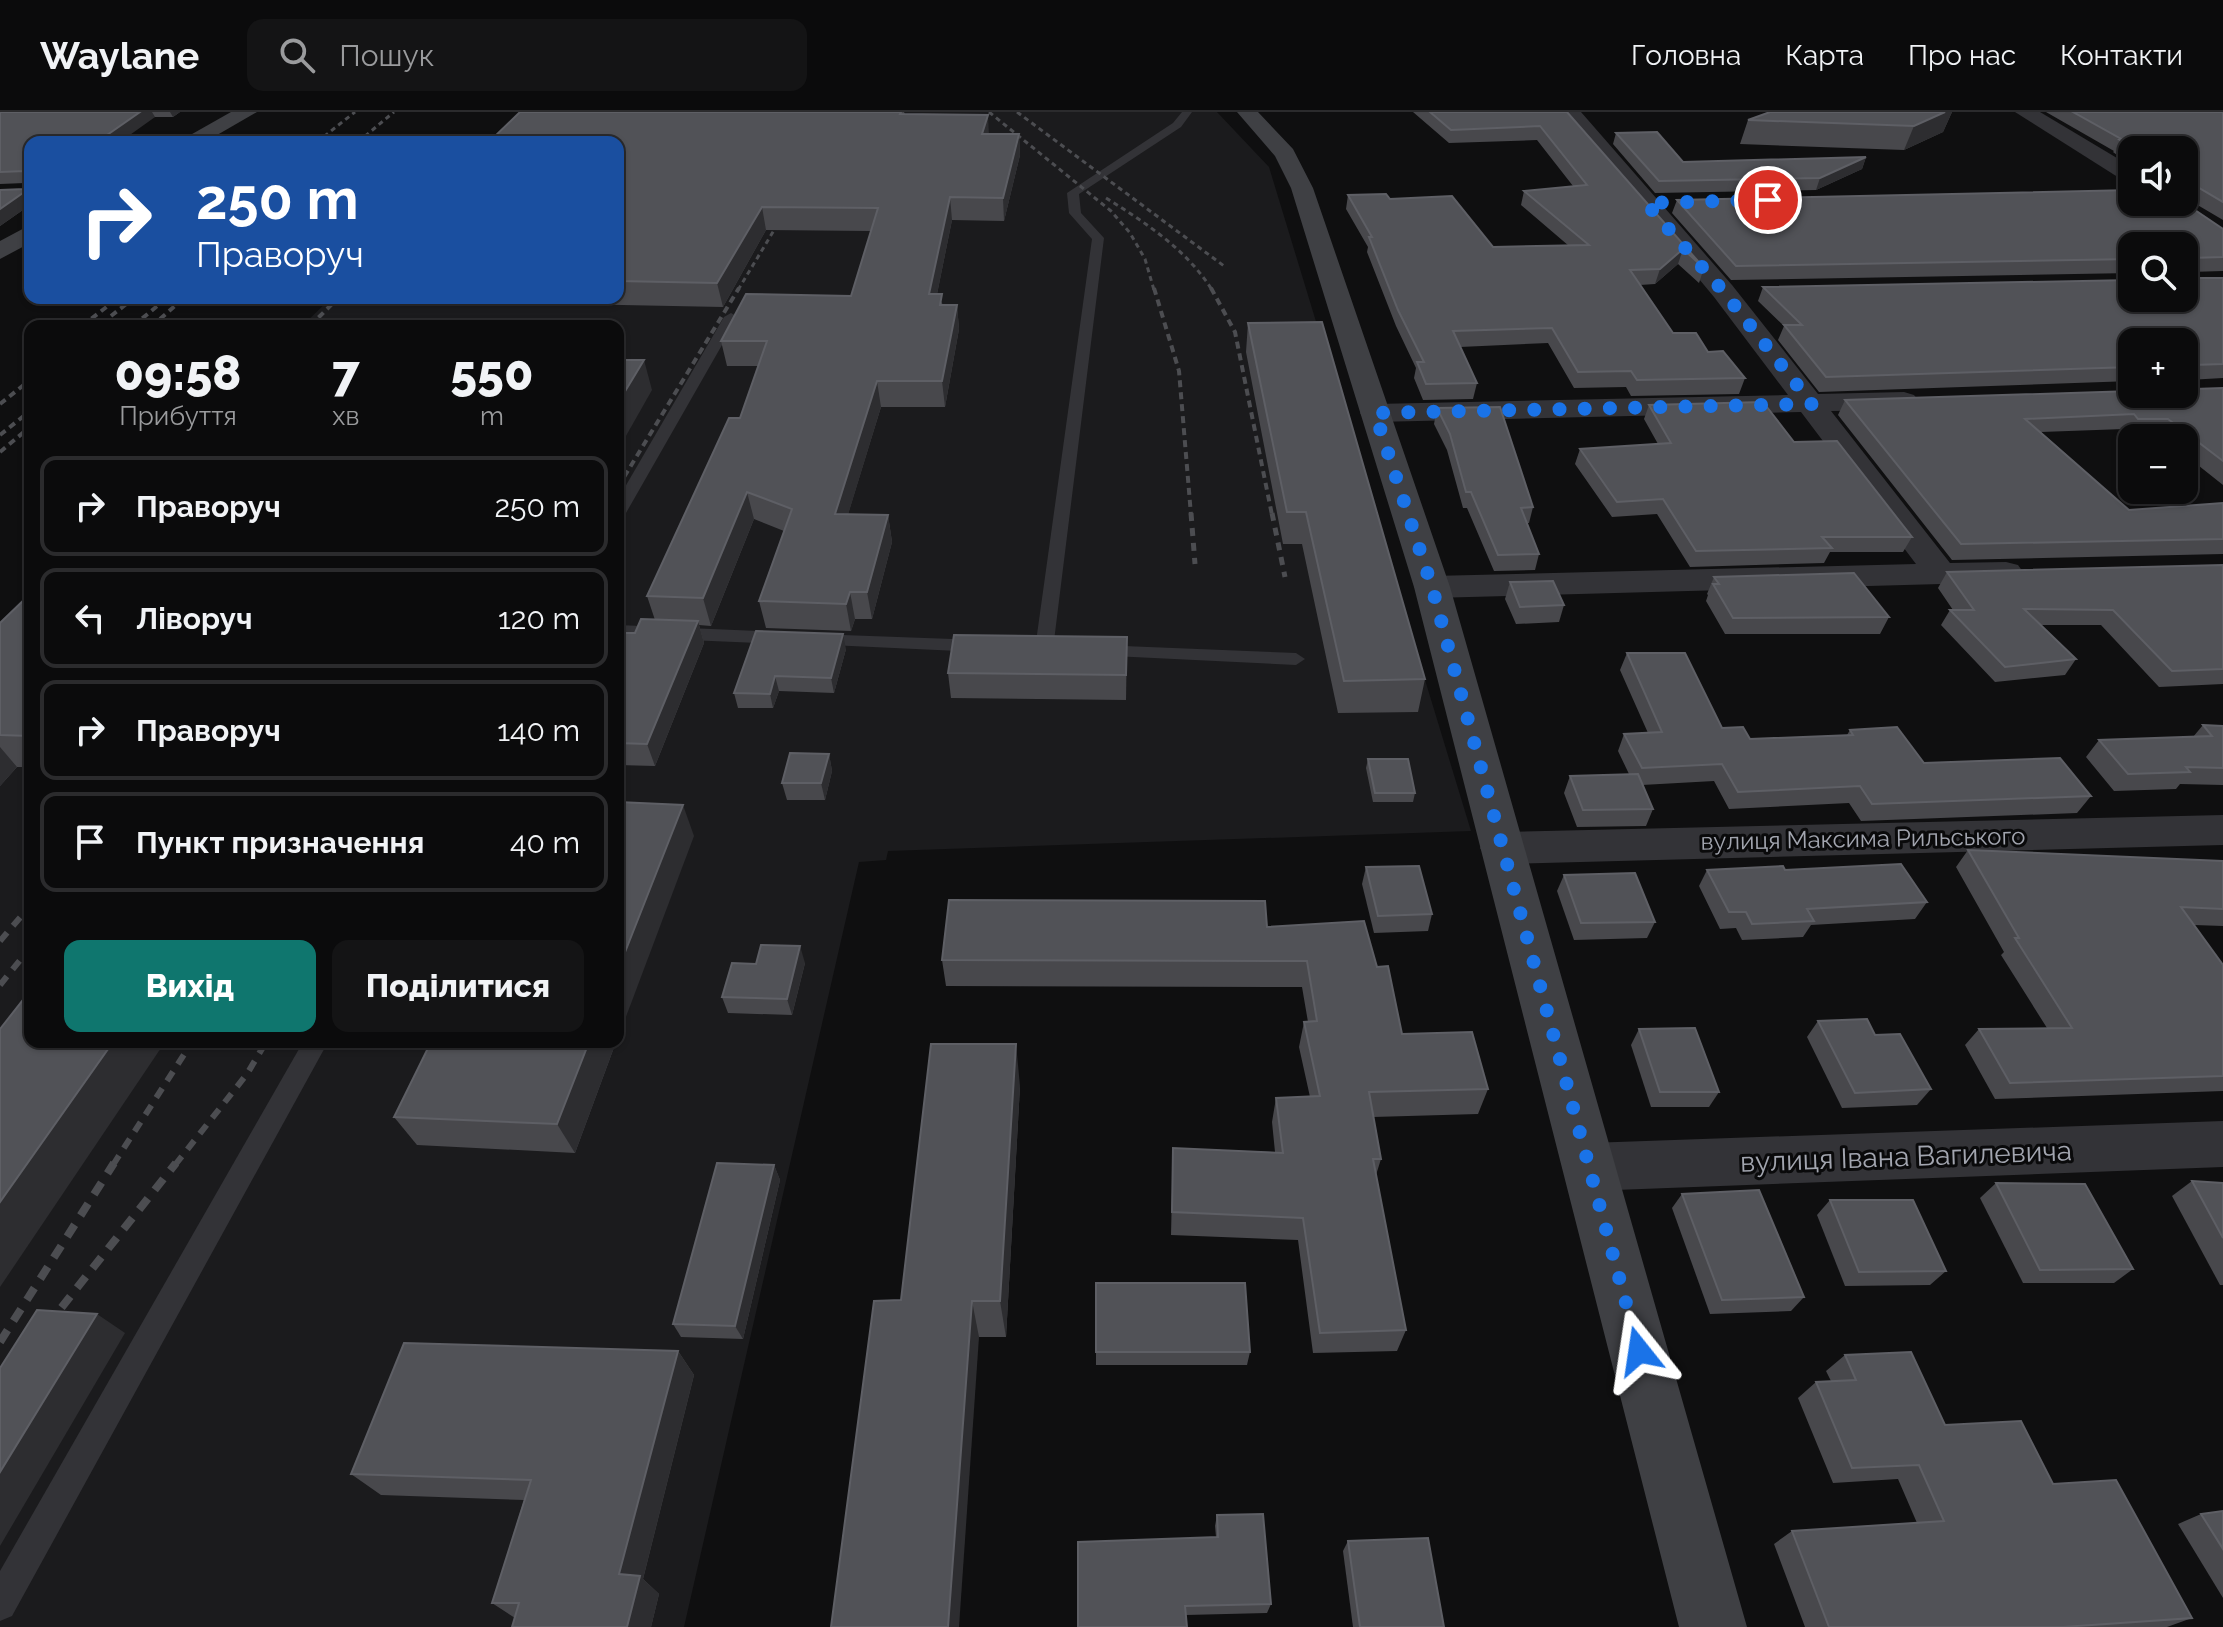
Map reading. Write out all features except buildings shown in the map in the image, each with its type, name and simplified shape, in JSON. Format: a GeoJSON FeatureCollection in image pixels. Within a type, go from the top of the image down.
{"type":"FeatureCollection","features":[{"type":"Feature","properties":{"kind":"main road"},"geometry":{"type":"LineString","coordinates":[[201,136],[247,112]]}},
{"type":"Feature","properties":{"kind":"main road"},"geometry":{"type":"LineString","coordinates":[[1247,112],[1285,154],[1302,188],[1432,587],[1713,1627]]}},
{"type":"Feature","properties":{"kind":"main road"},"geometry":{"type":"LineString","coordinates":[[0,252],[24,236]]}},
{"type":"Feature","properties":{"kind":"street"},"geometry":{"type":"LineString","coordinates":[[1570,112],[1723,291],[1941,574]]}},
{"type":"Feature","properties":{"kind":"street"},"geometry":{"type":"LineString","coordinates":[[2025,112],[2118,181]]}},
{"type":"Feature","properties":{"kind":"street"},"geometry":{"type":"LineString","coordinates":[[1646,203],[1678,202]]}},
{"type":"Feature","properties":{"kind":"street"},"geometry":{"type":"LineString","coordinates":[[1723,291],[1754,290]]}},
{"type":"Feature","properties":{"kind":"street"},"geometry":{"type":"LineString","coordinates":[[1375,413],[1934,400]]}},
{"type":"Feature","properties":{"kind":"street"},"geometry":{"type":"LineString","coordinates":[[1432,587],[2035,571]]}},
{"type":"Feature","properties":{"kind":"street","name":"вулиця Максима Рильського"},"geometry":{"type":"LineString","coordinates":[[1502,848],[2223,830]]}},
{"type":"Feature","properties":{"kind":"street","name":"вулиця Івана Вагилевича"},"geometry":{"type":"LineString","coordinates":[[1589,1167],[2223,1144]]}},
{"type":"Feature","properties":{"kind":"lane"},"geometry":{"type":"LineString","coordinates":[[1187,112],[1177,125],[1073,193],[1070,203],[1078,218],[1098,238],[1052,649],[1296,659]]}},
{"type":"Feature","properties":{"kind":"lane"},"geometry":{"type":"LineString","coordinates":[[624,503],[731,317]]}},
{"type":"Feature","properties":{"kind":"lane"},"geometry":{"type":"LineString","coordinates":[[624,631],[997,647]]}},
{"type":"Feature","properties":{"kind":"lane"},"geometry":{"type":"LineString","coordinates":[[0,1604],[313,1048]]}},
{"type":"Feature","properties":{"kind":"shaded area"},"geometry":{"type":"Polygon","coordinates":[[[521,112],[1217,112],[1269,167],[1471,831],[888,851],[886,860],[859,862],[684,1627],[0,1627],[0,622],[24,598],[24,1048],[624,1048],[624,320],[308,320],[325,304],[624,304],[624,136],[599,136],[521,112]]]}},
{"type":"Feature","properties":{"kind":"railway"},"geometry":{"type":"LineString","coordinates":[[325,136],[355,112]]}},
{"type":"Feature","properties":{"kind":"railway"},"geometry":{"type":"LineString","coordinates":[[365,136],[394,112]]}},
{"type":"Feature","properties":{"kind":"railway"},"geometry":{"type":"LineString","coordinates":[[989,112],[1111,211],[1130,233],[1145,259],[1154,290]]}},
{"type":"Feature","properties":{"kind":"railway"},"geometry":{"type":"LineString","coordinates":[[1017,112],[1224,266]]}},
{"type":"Feature","properties":{"kind":"railway"},"geometry":{"type":"LineString","coordinates":[[1106,198],[1178,250],[1212,290]]}},
{"type":"Feature","properties":{"kind":"railway"},"geometry":{"type":"LineString","coordinates":[[738,290],[785,212]]}},
{"type":"Feature","properties":{"kind":"railway"},"geometry":{"type":"LineString","coordinates":[[624,477],[739,288]]}},
{"type":"Feature","properties":{"kind":"railway"},"geometry":{"type":"LineString","coordinates":[[1154,288],[1179,371],[1191,515]]}},
{"type":"Feature","properties":{"kind":"railway"},"geometry":{"type":"LineString","coordinates":[[1211,288],[1235,332],[1272,515]]}},
{"type":"Feature","properties":{"kind":"railway"},"geometry":{"type":"LineString","coordinates":[[90,320],[110,304]]}},
{"type":"Feature","properties":{"kind":"railway"},"geometry":{"type":"LineString","coordinates":[[111,316],[126,304]]}},
{"type":"Feature","properties":{"kind":"railway"},"geometry":{"type":"LineString","coordinates":[[140,320],[160,304]]}},
{"type":"Feature","properties":{"kind":"railway"},"geometry":{"type":"LineString","coordinates":[[160,319],[177,304]]}},
{"type":"Feature","properties":{"kind":"railway"},"geometry":{"type":"LineString","coordinates":[[316,320],[332,304]]}},
{"type":"Feature","properties":{"kind":"railway"},"geometry":{"type":"LineString","coordinates":[[0,404],[24,385]]}},
{"type":"Feature","properties":{"kind":"railway"},"geometry":{"type":"LineString","coordinates":[[0,435],[24,416]]}},
{"type":"Feature","properties":{"kind":"railway"},"geometry":{"type":"LineString","coordinates":[[0,452],[24,432]]}},
{"type":"Feature","properties":{"kind":"railway"},"geometry":{"type":"LineString","coordinates":[[1191,513],[1195,564]]}},
{"type":"Feature","properties":{"kind":"railway"},"geometry":{"type":"LineString","coordinates":[[1272,513],[1285,577]]}},
{"type":"Feature","properties":{"kind":"railway"},"geometry":{"type":"LineString","coordinates":[[0,941],[24,913]]}},
{"type":"Feature","properties":{"kind":"railway"},"geometry":{"type":"LineString","coordinates":[[0,985],[24,955]]}},
{"type":"Feature","properties":{"kind":"railway"},"geometry":{"type":"LineString","coordinates":[[113,1165],[188,1048]]}},
{"type":"Feature","properties":{"kind":"railway"},"geometry":{"type":"LineString","coordinates":[[175,1165],[247,1074],[262,1048]]}},
{"type":"Feature","properties":{"kind":"railway"},"geometry":{"type":"LineString","coordinates":[[0,1342],[114,1163]]}},
{"type":"Feature","properties":{"kind":"railway"},"geometry":{"type":"LineString","coordinates":[[46,1327],[176,1163]]}},
{"type":"Feature","properties":{"kind":"route"},"geometry":{"type":"LineString","coordinates":[[1639,1351],[1432,587],[1375,413],[1812,404],[1723,291],[1646,203],[1768,200]]}}]}
